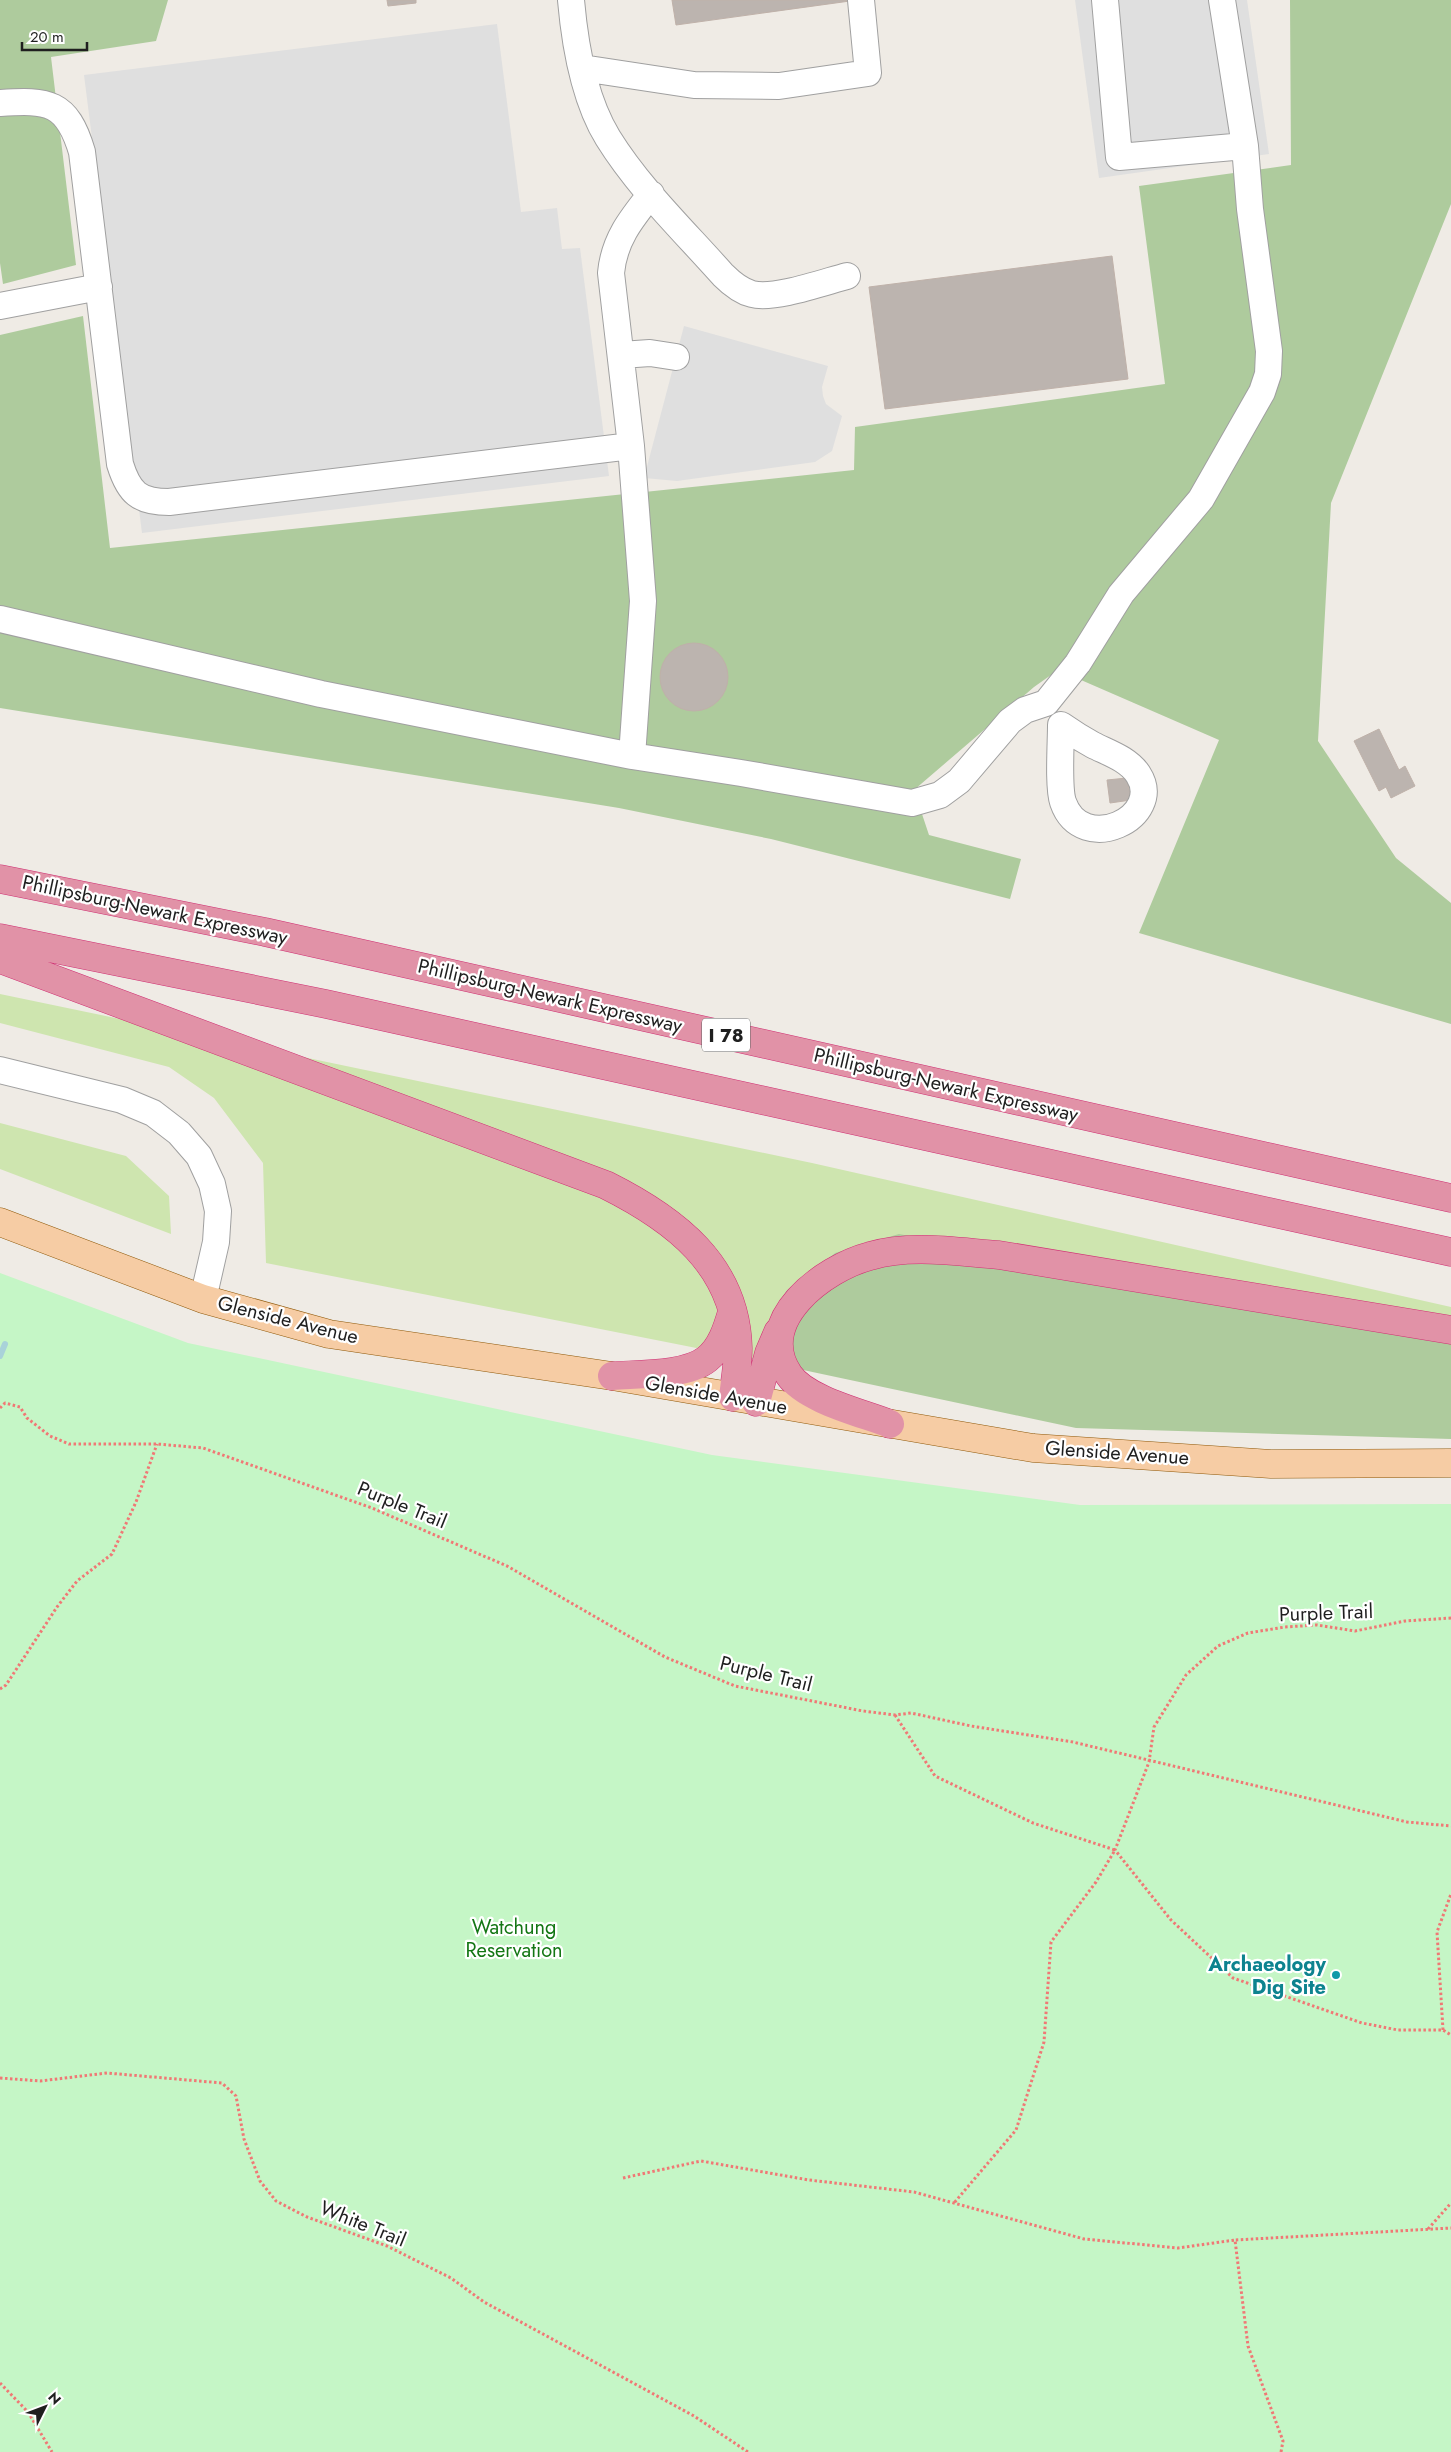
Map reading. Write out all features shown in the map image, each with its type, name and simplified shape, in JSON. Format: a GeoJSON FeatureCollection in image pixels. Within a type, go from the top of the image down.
{"type":"FeatureCollection","features":[{"type":"Feature","properties":{"kind":"highway","name":"Phillipsburg-Newark Expressway"},"geometry":{"type":"LineString","coordinates":[[0,878],[265,932],[1451,1198]]}},
{"type":"Feature","properties":{"kind":"highway"},"geometry":{"type":"LineString","coordinates":[[0,938],[326,1004],[1451,1252]]}},
{"type":"Feature","properties":{"kind":"highway"},"geometry":{"type":"LineString","coordinates":[[0,959],[606,1185],[637,1200],[687,1236],[717,1274],[732,1312],[744,1400]]}},
{"type":"Feature","properties":{"kind":"highway"},"geometry":{"type":"LineString","coordinates":[[744,1400],[769,1353],[780,1326],[792,1306],[825,1276],[848,1264],[870,1256],[892,1252],[932,1250],[999,1255],[1451,1330]]}},
{"type":"Feature","properties":{"kind":"highway"},"geometry":{"type":"LineString","coordinates":[[612,1376],[677,1370],[707,1359],[726,1332],[732,1312]]}},
{"type":"Feature","properties":{"kind":"highway"},"geometry":{"type":"LineString","coordinates":[[780,1326],[782,1358],[789,1375],[801,1386],[815,1396],[890,1424]]}},
{"type":"Feature","properties":{"kind":"main road","name":"Glenside Avenue"},"geometry":{"type":"LineString","coordinates":[[0,1222],[203,1299],[329,1334],[612,1376],[744,1400],[1043,1448],[1271,1464],[1451,1463]]}},
{"type":"Feature","properties":{"kind":"street"},"geometry":{"type":"LineString","coordinates":[[571,0],[582,68],[592,105],[608,137],[626,164],[722,275],[737,288],[752,294],[769,296],[847,276]]}},
{"type":"Feature","properties":{"kind":"street"},"geometry":{"type":"LineString","coordinates":[[582,68],[694,85],[780,86],[868,73],[861,0]]}},
{"type":"Feature","properties":{"kind":"street"},"geometry":{"type":"LineString","coordinates":[[1106,0],[1119,157],[1244,146]]}},
{"type":"Feature","properties":{"kind":"street"},"geometry":{"type":"LineString","coordinates":[[0,619],[320,694],[632,756],[912,803],[940,795],[958,781],[1010,721],[1025,710],[1046,703],[1078,663],[1121,594],[1201,499],[1262,392],[1268,374],[1268,351],[1244,146],[1222,0]]}},
{"type":"Feature","properties":{"kind":"street"},"geometry":{"type":"LineString","coordinates":[[0,103],[34,101],[50,104],[64,115],[75,129],[82,152],[120,464],[125,481],[135,494],[151,502],[179,501],[631,446]]}},
{"type":"Feature","properties":{"kind":"street"},"geometry":{"type":"LineString","coordinates":[[632,756],[643,601],[631,446],[612,273],[613,255],[620,236],[651,194]]}},
{"type":"Feature","properties":{"kind":"street"},"geometry":{"type":"LineString","coordinates":[[0,306],[99,287]]}},
{"type":"Feature","properties":{"kind":"street"},"geometry":{"type":"LineString","coordinates":[[621,355],[650,353],[676,356]]}},
{"type":"Feature","properties":{"kind":"street"},"geometry":{"type":"LineString","coordinates":[[1046,703],[1060,725]]}},
{"type":"Feature","properties":{"kind":"street"},"geometry":{"type":"LineString","coordinates":[[0,1070],[122,1100],[154,1113],[179,1133],[199,1156],[212,1184],[218,1211],[216,1242],[203,1299]]}},
{"type":"Feature","properties":{"kind":"path","name":"Purple Trail"},"geometry":{"type":"LineString","coordinates":[[0,1408],[5,1403],[20,1407],[28,1418],[50,1436],[69,1444],[157,1444],[203,1448],[372,1508],[507,1566],[665,1657],[735,1686],[863,1711],[895,1715],[911,1713],[971,1726],[1073,1742],[1149,1762],[1154,1727],[1163,1710],[1186,1675],[1218,1646],[1248,1633],[1285,1627],[1316,1625],[1355,1631],[1405,1621],[1451,1618]]}},
{"type":"Feature","properties":{"kind":"path"},"geometry":{"type":"LineString","coordinates":[[0,1689],[6,1685],[57,1607],[77,1581],[112,1554],[136,1502],[157,1444]]}},
{"type":"Feature","properties":{"kind":"path"},"geometry":{"type":"LineString","coordinates":[[895,1715],[935,1776],[1032,1823],[1115,1850],[1171,1920],[1233,1978],[1362,2023],[1398,2030],[1443,2030],[1451,2035]]}},
{"type":"Feature","properties":{"kind":"path"},"geometry":{"type":"LineString","coordinates":[[954,2203],[1016,2130],[1044,2042],[1051,1942],[1096,1882],[1115,1850],[1149,1762],[1288,1792],[1407,1822],[1451,1826]]}},
{"type":"Feature","properties":{"kind":"path"},"geometry":{"type":"LineString","coordinates":[[1443,2030],[1437,1932],[1451,1894]]}},
{"type":"Feature","properties":{"kind":"path","name":"White Trail"},"geometry":{"type":"LineString","coordinates":[[0,2078],[40,2081],[107,2073],[222,2083],[236,2096],[244,2139],[260,2180],[276,2200],[307,2218],[387,2246],[451,2278],[484,2302],[694,2416],[748,2452]]}},
{"type":"Feature","properties":{"kind":"path"},"geometry":{"type":"LineString","coordinates":[[622,2178],[701,2161],[809,2180],[914,2192],[1084,2239],[1178,2248],[1235,2240],[1451,2228]]}},
{"type":"Feature","properties":{"kind":"path"},"geometry":{"type":"LineString","coordinates":[[1427,2230],[1451,2203]]}},
{"type":"Feature","properties":{"kind":"path"},"geometry":{"type":"LineString","coordinates":[[1235,2240],[1248,2346],[1283,2441],[1281,2452]]}},
{"type":"Feature","properties":{"kind":"path"},"geometry":{"type":"LineString","coordinates":[[0,2383],[28,2412],[52,2452]]}},
{"type":"Feature","properties":{"kind":"green space"},"geometry":{"type":"Polygon","coordinates":[[[0,0],[168,0],[156,41],[51,57],[76,265],[3,284],[0,263],[0,0]]]}},
{"type":"Feature","properties":{"kind":"green space"},"geometry":{"type":"Polygon","coordinates":[[[1290,0],[1451,0],[1451,204],[1331,503],[1318,741],[1396,858],[1451,903],[1451,1024],[1139,933],[1219,740],[1058,670],[1034,687],[914,790],[929,835],[1021,859],[1010,899],[771,839],[619,808],[0,708],[0,335],[83,316],[110,548],[854,470],[855,427],[1165,384],[1139,186],[1291,165],[1290,0]]]}},
{"type":"Feature","properties":{"kind":"green space"},"geometry":{"type":"Polygon","coordinates":[[[0,994],[812,1163],[1451,1307],[1451,1338],[835,1253],[786,1291],[752,1359],[266,1263],[263,1163],[214,1098],[169,1067],[0,1023],[0,994]]]}},
{"type":"Feature","properties":{"kind":"green space"},"geometry":{"type":"Polygon","coordinates":[[[0,1123],[126,1156],[169,1196],[171,1234],[0,1169],[0,1123]]]}},
{"type":"Feature","properties":{"kind":"green space"},"geometry":{"type":"Polygon","coordinates":[[[899,1234],[1451,1338],[1451,1439],[1076,1428],[752,1359],[786,1291],[835,1253],[899,1234]]]}},
{"type":"Feature","properties":{"kind":"green space","name":"Watchung Reservation"},"geometry":{"type":"Polygon","coordinates":[[[0,1273],[188,1343],[712,1455],[1080,1505],[1451,1504],[1451,2452],[0,2452],[0,1273]]]}},
{"type":"Feature","properties":{"kind":"shaded area"},"geometry":{"type":"Polygon","coordinates":[[[1075,0],[1247,0],[1269,154],[1099,178],[1075,0]]]}},
{"type":"Feature","properties":{"kind":"shaded area"},"geometry":{"type":"Polygon","coordinates":[[[497,24],[521,212],[557,208],[562,249],[580,248],[609,476],[142,533],[84,75],[497,24]]]}},
{"type":"Feature","properties":{"kind":"shaded area"},"geometry":{"type":"Polygon","coordinates":[[[684,326],[828,366],[822,387],[823,396],[826,404],[842,416],[832,451],[815,462],[677,481],[644,478],[684,326]]]}},
{"type":"Feature","properties":{"kind":"building"},"geometry":{"type":"Polygon","coordinates":[[[387,0],[416,0],[416,3],[388,6],[387,0]]]}},
{"type":"Feature","properties":{"kind":"building"},"geometry":{"type":"Polygon","coordinates":[[[672,0],[850,0],[850,1],[676,25],[672,0]]]}},
{"type":"Feature","properties":{"kind":"building"},"geometry":{"type":"Polygon","coordinates":[[[1112,256],[1128,379],[885,409],[869,287],[1112,256]]]}},
{"type":"Feature","properties":{"kind":"building"},"geometry":{"type":"Polygon","coordinates":[[[694,643],[707,646],[718,653],[725,664],[728,677],[725,690],[718,701],[707,708],[694,711],[681,708],[670,701],[663,690],[660,677],[663,664],[670,653],[681,646],[694,643]]]}},
{"type":"Feature","properties":{"kind":"building"},"geometry":{"type":"Polygon","coordinates":[[[1379,729],[1399,770],[1405,766],[1415,786],[1391,798],[1386,787],[1379,791],[1354,741],[1379,729]]]}},
{"type":"Feature","properties":{"kind":"building"},"geometry":{"type":"Polygon","coordinates":[[[1127,778],[1131,800],[1110,803],[1107,780],[1127,778]]]}},
{"type":"Feature","properties":{"kind":"waterway"},"geometry":{"type":"LineString","coordinates":[[0,1356],[5,1344]]}},
{"type":"Feature","properties":{"kind":"place","name":"Archaeology Dig Site"},"geometry":{"type":"Point","coordinates":[1336,1975]}}]}
